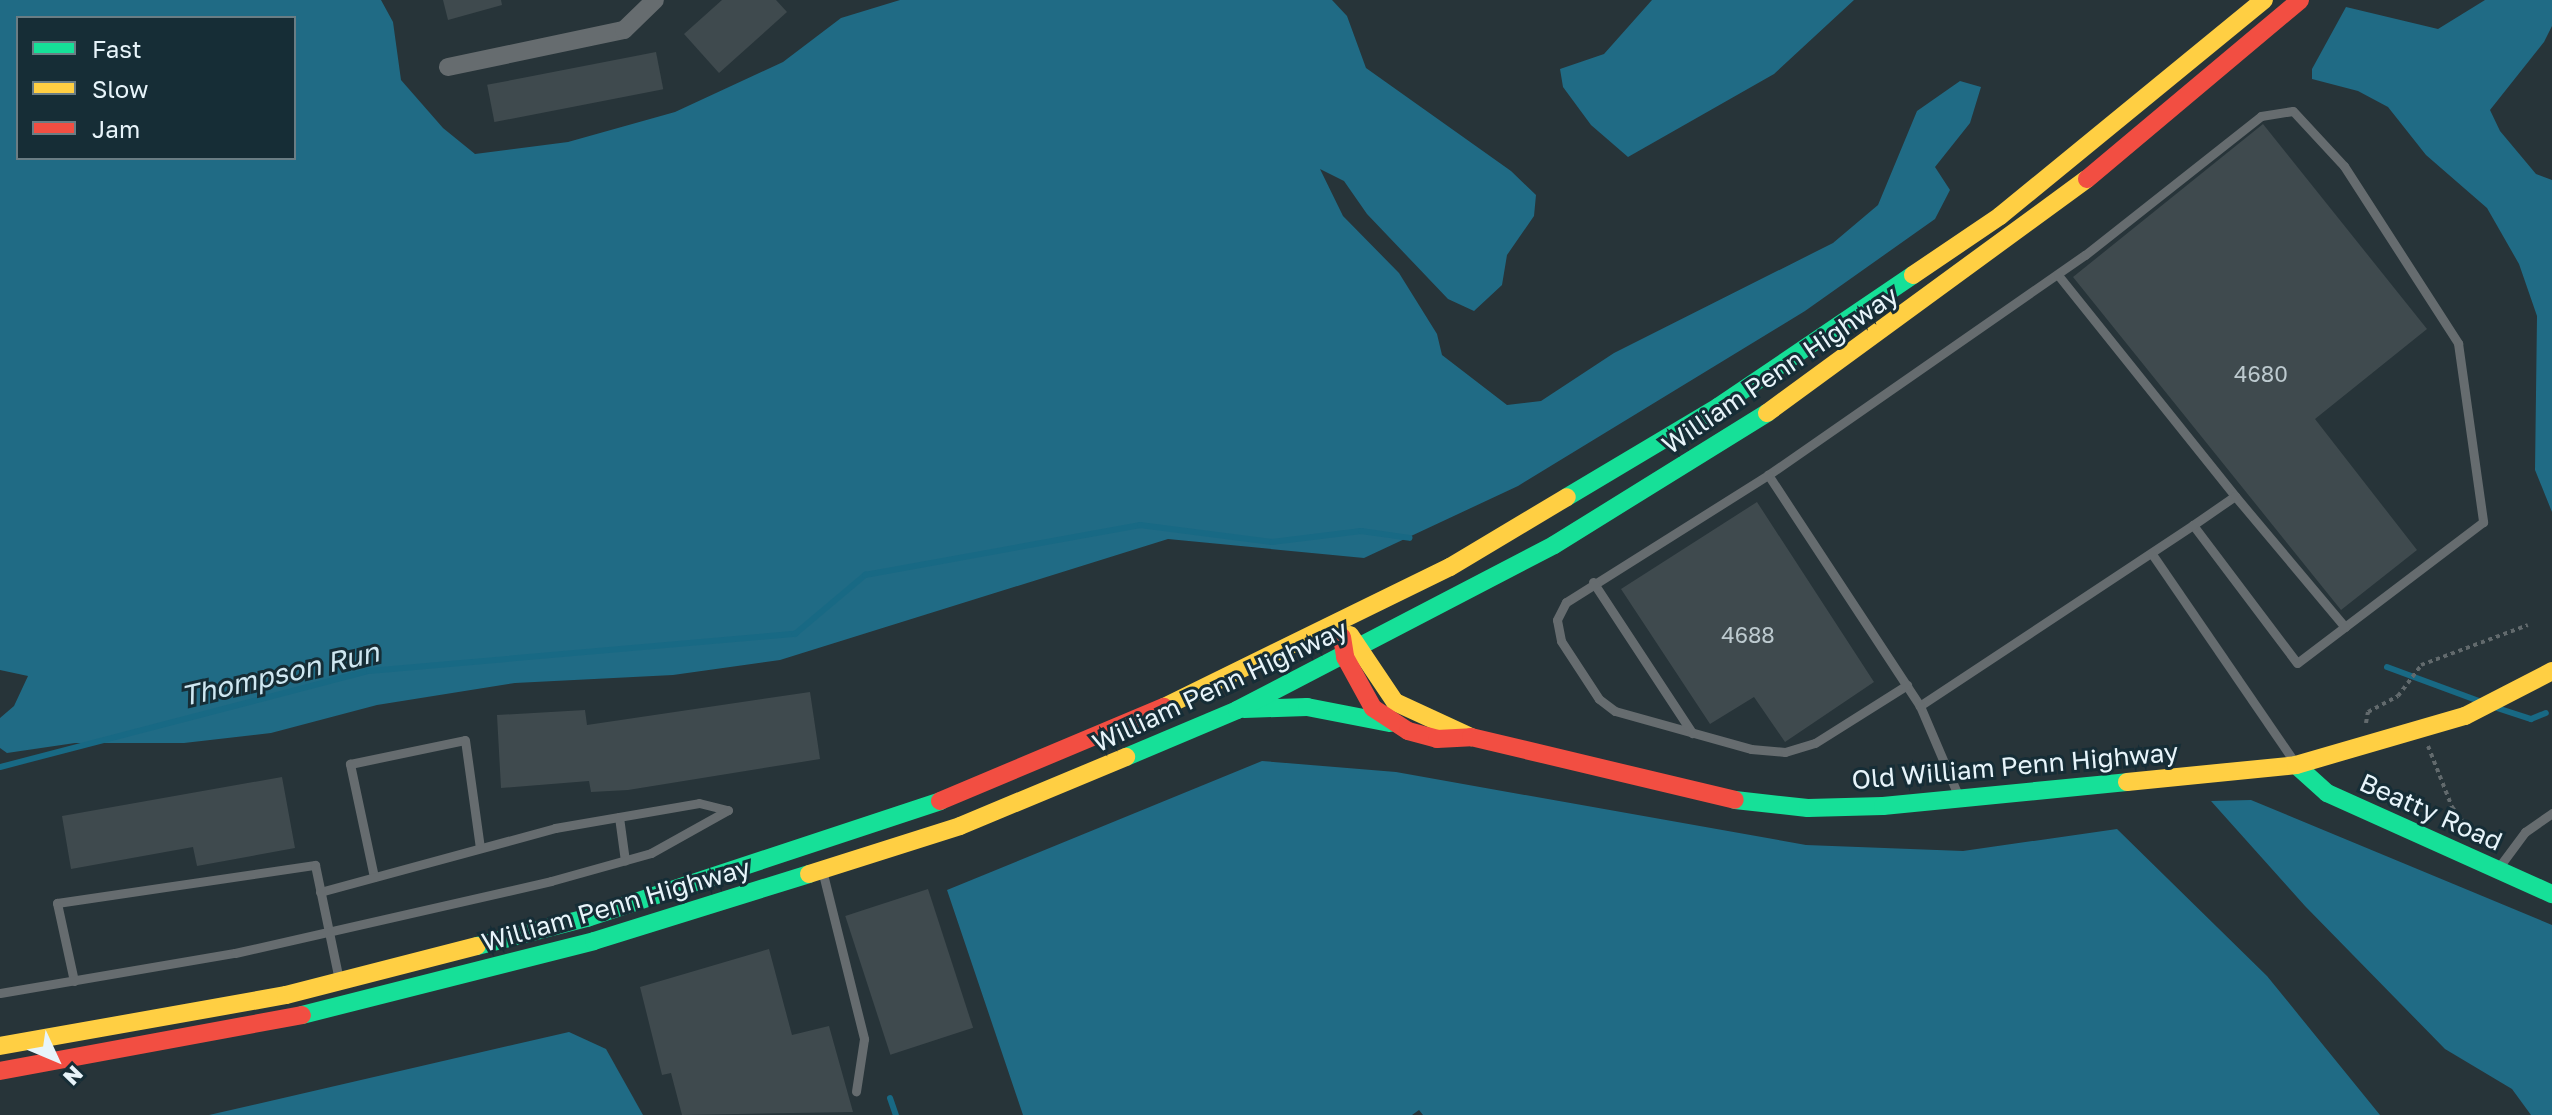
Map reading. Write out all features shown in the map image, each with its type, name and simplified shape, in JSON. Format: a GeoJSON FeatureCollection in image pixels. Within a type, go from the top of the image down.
{"type":"FeatureCollection","features":[{"type":"Feature","properties":{"kind":"main road","name":"William Penn Highway"},"geometry":{"type":"LineString","coordinates":[[0,1046],[340,982],[587,918],[873,827],[1146,716],[1340,624],[1538,518],[1807,349],[2000,216],[2264,0]]}},
{"type":"Feature","properties":{"kind":"main road","name":"William Penn Highway"},"geometry":{"type":"LineString","coordinates":[[0,1071],[187,1039],[394,994],[594,941],[822,871],[1028,801],[1237,710],[1363,648],[1554,545],[1835,368],[2086,180],[2300,0]]}},
{"type":"Feature","properties":{"kind":"main road","name":"Old William Penn Highway"},"geometry":{"type":"LineString","coordinates":[[1340,624],[1363,648],[1395,702],[1471,737],[1772,805],[1845,808],[2296,765],[2465,716],[2552,671]]}},
{"type":"Feature","properties":{"kind":"main road","name":"Old William Penn Highway"},"geometry":{"type":"LineString","coordinates":[[1340,624],[1345,657],[1373,708],[1395,725],[1437,739],[1471,737]]}},
{"type":"Feature","properties":{"kind":"main road"},"geometry":{"type":"LineString","coordinates":[[1237,710],[1307,707],[1395,725]]}},
{"type":"Feature","properties":{"kind":"main road","name":"Beatty Road"},"geometry":{"type":"LineString","coordinates":[[2296,765],[2327,793],[2552,894]]}},
{"type":"Feature","properties":{"kind":"street"},"geometry":{"type":"LineString","coordinates":[[448,67],[624,30],[655,0]]}},
{"type":"Feature","properties":{"kind":"lane"},"geometry":{"type":"LineString","coordinates":[[1907,685],[1815,743],[1785,752],[1751,749],[1605,706],[1561,641],[1557,620],[1566,602],[1593,582],[1768,475],[2058,275],[2261,116],[2293,111],[2344,166],[2458,343],[2483,522],[2297,663],[2193,525]]}},
{"type":"Feature","properties":{"kind":"lane"},"geometry":{"type":"LineString","coordinates":[[2058,275],[2235,496],[2345,627]]}},
{"type":"Feature","properties":{"kind":"lane"},"geometry":{"type":"LineString","coordinates":[[1768,475],[1920,706],[1960,799]]}},
{"type":"Feature","properties":{"kind":"lane"},"geometry":{"type":"LineString","coordinates":[[1920,706],[2235,496]]}},
{"type":"Feature","properties":{"kind":"lane"},"geometry":{"type":"LineString","coordinates":[[2152,554],[2296,765]]}},
{"type":"Feature","properties":{"kind":"lane"},"geometry":{"type":"LineString","coordinates":[[1593,582],[1692,733]]}},
{"type":"Feature","properties":{"kind":"lane"},"geometry":{"type":"LineString","coordinates":[[374,877],[350,764],[465,740],[480,848]]}},
{"type":"Feature","properties":{"kind":"lane"},"geometry":{"type":"LineString","coordinates":[[0,993],[329,933],[625,861],[675,842],[728,810],[699,803],[619,817],[480,848],[320,892]]}},
{"type":"Feature","properties":{"kind":"lane"},"geometry":{"type":"LineString","coordinates":[[2497,871],[2525,832],[2552,813]]}},
{"type":"Feature","properties":{"kind":"lane"},"geometry":{"type":"LineString","coordinates":[[619,817],[625,861]]}},
{"type":"Feature","properties":{"kind":"lane"},"geometry":{"type":"LineString","coordinates":[[74,981],[57,903],[315,865],[340,982]]}},
{"type":"Feature","properties":{"kind":"lane"},"geometry":{"type":"LineString","coordinates":[[822,871],[864,1039],[856,1091]]}},
{"type":"Feature","properties":{"kind":"path"},"geometry":{"type":"LineString","coordinates":[[2359,748],[2368,712],[2398,696],[2421,665],[2528,625]]}},
{"type":"Feature","properties":{"kind":"path"},"geometry":{"type":"LineString","coordinates":[[2421,730],[2460,818],[2510,851]]}},
{"type":"Feature","properties":{"kind":"shaded area"},"geometry":{"type":"Polygon","coordinates":[[[0,0],[381,0],[393,22],[401,80],[443,128],[475,154],[568,142],[675,112],[783,62],[841,18],[900,0],[1332,0],[1347,16],[1366,68],[1511,171],[1536,195],[1534,216],[1507,255],[1502,285],[1474,311],[1448,299],[1367,214],[1344,181],[1320,169],[1343,216],[1399,273],[1437,334],[1442,355],[1507,405],[1541,401],[1614,353],[1833,243],[1878,205],[1917,111],[1960,81],[1981,87],[1970,123],[1935,167],[1950,190],[1935,219],[1805,311],[1518,486],[1364,558],[1168,539],[780,660],[673,675],[515,683],[377,705],[271,733],[184,743],[75,743],[7,753],[0,748],[0,718],[14,706],[28,676],[0,670],[0,0]]]}},
{"type":"Feature","properties":{"kind":"shaded area"},"geometry":{"type":"Polygon","coordinates":[[[1652,0],[1854,0],[1774,74],[1628,157],[1591,125],[1563,87],[1560,69],[1604,54],[1652,0]]]}},
{"type":"Feature","properties":{"kind":"shaded area"},"geometry":{"type":"Polygon","coordinates":[[[2485,0],[2552,0],[2552,26],[2544,42],[2490,110],[2500,131],[2536,174],[2552,180],[2552,512],[2535,470],[2537,316],[2519,264],[2487,208],[2426,155],[2388,107],[2358,91],[2312,79],[2312,69],[2346,7],[2438,29],[2485,0]]]}},
{"type":"Feature","properties":{"kind":"shaded area"},"geometry":{"type":"Polygon","coordinates":[[[1262,761],[1396,772],[1806,845],[1963,851],[2117,829],[2267,976],[2380,1115],[1423,1115],[1419,1110],[1412,1115],[1023,1115],[947,890],[1262,761]]]}},
{"type":"Feature","properties":{"kind":"shaded area"},"geometry":{"type":"Polygon","coordinates":[[[2251,800],[2552,925],[2552,1115],[2531,1115],[2512,1089],[2445,1049],[2305,906],[2211,801],[2251,800]]]}},
{"type":"Feature","properties":{"kind":"shaded area"},"geometry":{"type":"Polygon","coordinates":[[[569,1032],[606,1049],[643,1115],[209,1115],[569,1032]]]}},
{"type":"Feature","properties":{"kind":"building"},"geometry":{"type":"Polygon","coordinates":[[[443,0],[501,0],[502,5],[448,20],[443,0]]]}},
{"type":"Feature","properties":{"kind":"building"},"geometry":{"type":"Polygon","coordinates":[[[722,0],[776,0],[787,12],[719,73],[684,34],[722,0]]]}},
{"type":"Feature","properties":{"kind":"building"},"geometry":{"type":"Polygon","coordinates":[[[656,52],[663,89],[494,122],[487,85],[656,52]]]}},
{"type":"Feature","properties":{"kind":"building"},"geometry":{"type":"Polygon","coordinates":[[[2263,124],[2427,329],[2315,419],[2417,550],[2341,610],[2073,277],[2263,124]]]}},
{"type":"Feature","properties":{"kind":"building"},"geometry":{"type":"Polygon","coordinates":[[[1757,502],[1874,682],[1785,742],[1754,697],[1710,724],[1621,589],[1757,502]]]}},
{"type":"Feature","properties":{"kind":"building"},"geometry":{"type":"Polygon","coordinates":[[[810,692],[820,759],[628,790],[591,792],[589,781],[501,788],[497,715],[585,710],[587,725],[810,692]]]}},
{"type":"Feature","properties":{"kind":"building"},"geometry":{"type":"Polygon","coordinates":[[[282,777],[295,848],[197,866],[193,847],[71,869],[62,816],[282,777]]]}},
{"type":"Feature","properties":{"kind":"building"},"geometry":{"type":"Polygon","coordinates":[[[928,889],[973,1028],[890,1055],[845,916],[928,889]]]}},
{"type":"Feature","properties":{"kind":"building"},"geometry":{"type":"Polygon","coordinates":[[[769,949],[792,1035],[829,1026],[853,1112],[682,1115],[671,1073],[662,1075],[640,987],[769,949]]]}},
{"type":"Feature","properties":{"kind":"waterway","name":"Thompson Run"},"geometry":{"type":"LineString","coordinates":[[0,767],[369,671],[795,634],[865,575],[1140,525],[1272,542],[1361,531],[1410,538]]}},
{"type":"Feature","properties":{"kind":"waterway"},"geometry":{"type":"LineString","coordinates":[[2387,667],[2479,701]]}},
{"type":"Feature","properties":{"kind":"waterway"},"geometry":{"type":"LineString","coordinates":[[2497,708],[2531,719],[2546,713]]}},
{"type":"Feature","properties":{"kind":"waterway"},"geometry":{"type":"LineString","coordinates":[[890,1098],[896,1115]]}},
{"type":"Feature","properties":{"kind":"traffic: fast"},"geometry":{"type":"LineString","coordinates":[[1567,497],[1718,407],[1913,275]]}},
{"type":"Feature","properties":{"kind":"traffic: fast"},"geometry":{"type":"LineString","coordinates":[[1126,757],[1237,710],[1554,545],[1767,413]]}},
{"type":"Feature","properties":{"kind":"traffic: fast"},"geometry":{"type":"LineString","coordinates":[[1244,709],[1307,707],[1389,723]]}},
{"type":"Feature","properties":{"kind":"traffic: fast"},"geometry":{"type":"LineString","coordinates":[[2296,765],[2327,793],[2552,894]]}},
{"type":"Feature","properties":{"kind":"traffic: fast"},"geometry":{"type":"LineString","coordinates":[[1735,800],[1808,808],[1883,806],[2127,782]]}},
{"type":"Feature","properties":{"kind":"traffic: fast"},"geometry":{"type":"LineString","coordinates":[[477,946],[587,918],[940,801]]}},
{"type":"Feature","properties":{"kind":"traffic: fast"},"geometry":{"type":"LineString","coordinates":[[302,1015],[594,941],[809,874]]}},
{"type":"Feature","properties":{"kind":"traffic: slow"},"geometry":{"type":"LineString","coordinates":[[1913,275],[2000,216],[2264,0]]}},
{"type":"Feature","properties":{"kind":"traffic: slow"},"geometry":{"type":"LineString","coordinates":[[1767,413],[2087,179]]}},
{"type":"Feature","properties":{"kind":"traffic: slow"},"geometry":{"type":"LineString","coordinates":[[1164,707],[1450,567],[1567,497]]}},
{"type":"Feature","properties":{"kind":"traffic: slow"},"geometry":{"type":"LineString","coordinates":[[1350,635],[1395,702],[1471,737]]}},
{"type":"Feature","properties":{"kind":"traffic: slow"},"geometry":{"type":"LineString","coordinates":[[2127,782],[2296,765],[2465,716],[2552,671]]}},
{"type":"Feature","properties":{"kind":"traffic: slow"},"geometry":{"type":"LineString","coordinates":[[809,874],[960,826],[1126,757]]}},
{"type":"Feature","properties":{"kind":"traffic: slow"},"geometry":{"type":"LineString","coordinates":[[0,1046],[286,995],[477,946]]}},
{"type":"Feature","properties":{"kind":"traffic: jam"},"geometry":{"type":"LineString","coordinates":[[2087,179],[2300,0]]}},
{"type":"Feature","properties":{"kind":"traffic: jam"},"geometry":{"type":"LineString","coordinates":[[1342,637],[1345,657],[1373,708],[1408,731],[1437,739],[1471,737],[1735,800]]}},
{"type":"Feature","properties":{"kind":"traffic: jam"},"geometry":{"type":"LineString","coordinates":[[940,801],[1164,707]]}},
{"type":"Feature","properties":{"kind":"traffic: jam"},"geometry":{"type":"LineString","coordinates":[[0,1071],[302,1015]]}}]}
